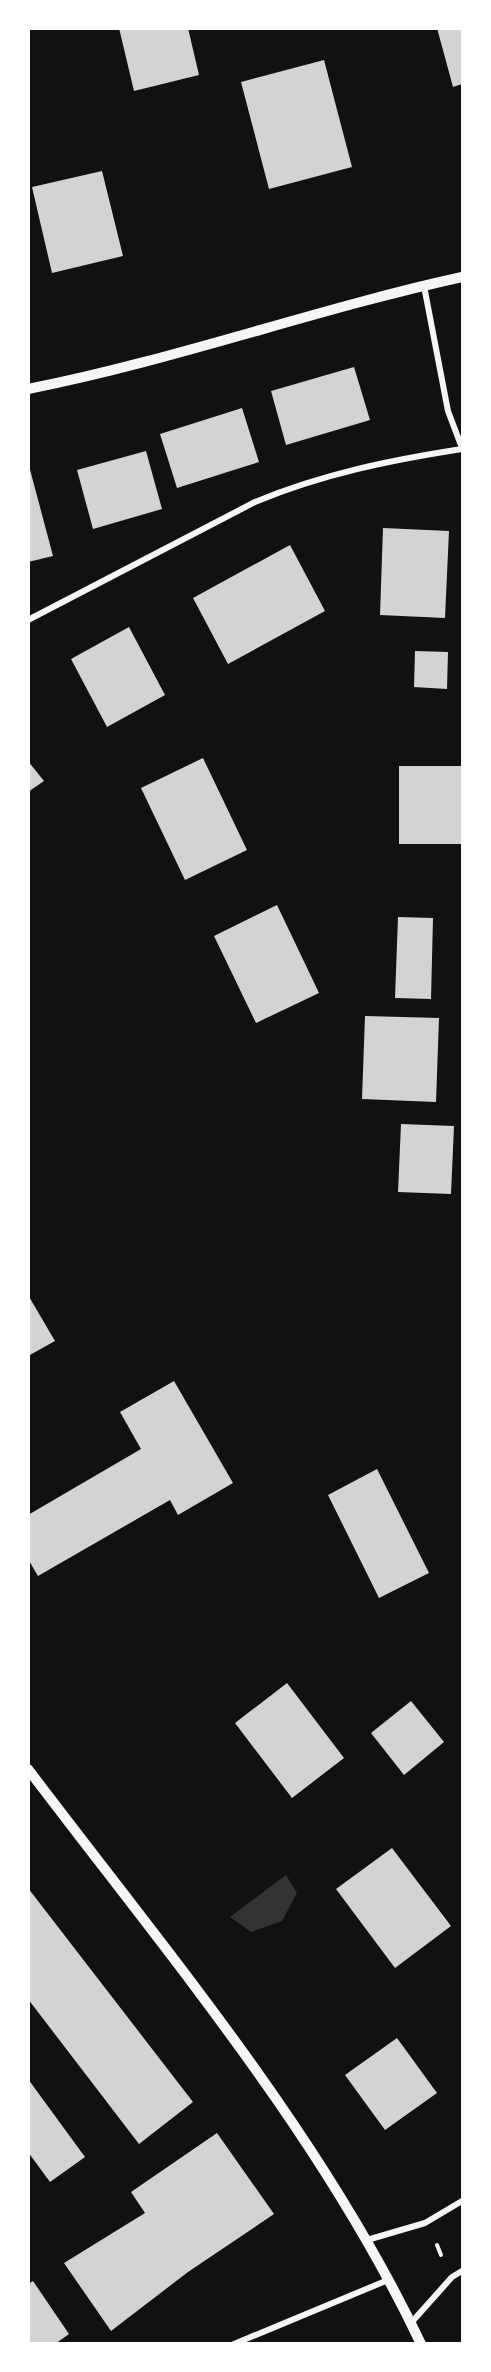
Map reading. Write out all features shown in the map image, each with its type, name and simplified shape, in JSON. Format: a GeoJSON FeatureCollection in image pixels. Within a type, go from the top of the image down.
{"type":"FeatureCollection","features":[{"type":"Feature","properties":{"kind":"street"},"geometry":{"type":"LineString","coordinates":[[28,389],[190,350],[369,299],[462,277]]}},
{"type":"Feature","properties":{"kind":"street"},"geometry":{"type":"LineString","coordinates":[[28,620],[255,502],[291,487],[411,457],[462,449],[448,411],[424,285]]}},
{"type":"Feature","properties":{"kind":"street"},"geometry":{"type":"LineString","coordinates":[[28,1769],[268,2087],[367,2240],[421,2343]]}},
{"type":"Feature","properties":{"kind":"street"},"geometry":{"type":"LineString","coordinates":[[367,2240],[425,2223],[462,2201]]}},
{"type":"Feature","properties":{"kind":"street"},"geometry":{"type":"LineString","coordinates":[[411,2323],[452,2277],[462,2271]]}},
{"type":"Feature","properties":{"kind":"street"},"geometry":{"type":"LineString","coordinates":[[234,2343],[388,2280]]}},
{"type":"Feature","properties":{"kind":"path"},"geometry":{"type":"LineString","coordinates":[[436,2245],[441,2255]]}},
{"type":"Feature","properties":{"kind":"shaded area"},"geometry":{"type":"Polygon","coordinates":[[[286,1875],[297,1893],[282,1921],[251,1932],[230,1917],[286,1875]]]}},
{"type":"Feature","properties":{"kind":"building"},"geometry":{"type":"Polygon","coordinates":[[[119,28],[188,28],[199,75],[134,91],[119,28]]]}},
{"type":"Feature","properties":{"kind":"building"},"geometry":{"type":"Polygon","coordinates":[[[437,28],[462,28],[462,84],[453,87],[437,28]]]}},
{"type":"Feature","properties":{"kind":"building"},"geometry":{"type":"Polygon","coordinates":[[[324,60],[352,167],[269,189],[241,82],[324,60]]]}},
{"type":"Feature","properties":{"kind":"building"},"geometry":{"type":"Polygon","coordinates":[[[102,171],[123,256],[52,273],[32,187],[102,171]]]}},
{"type":"Feature","properties":{"kind":"building"},"geometry":{"type":"Polygon","coordinates":[[[354,367],[370,420],[286,445],[271,391],[354,367]]]}},
{"type":"Feature","properties":{"kind":"building"},"geometry":{"type":"Polygon","coordinates":[[[242,408],[259,462],[177,488],[160,434],[242,408]]]}},
{"type":"Feature","properties":{"kind":"building"},"geometry":{"type":"Polygon","coordinates":[[[146,451],[162,509],[93,529],[77,470],[146,451]]]}},
{"type":"Feature","properties":{"kind":"building"},"geometry":{"type":"Polygon","coordinates":[[[28,462],[53,556],[28,562],[28,462]]]}},
{"type":"Feature","properties":{"kind":"building"},"geometry":{"type":"Polygon","coordinates":[[[383,528],[449,531],[445,618],[380,615],[383,528]]]}},
{"type":"Feature","properties":{"kind":"building"},"geometry":{"type":"Polygon","coordinates":[[[290,545],[325,611],[228,664],[193,598],[290,545]]]}},
{"type":"Feature","properties":{"kind":"building"},"geometry":{"type":"Polygon","coordinates":[[[129,627],[165,695],[107,727],[71,659],[129,627]]]}},
{"type":"Feature","properties":{"kind":"building"},"geometry":{"type":"Polygon","coordinates":[[[415,651],[448,652],[447,689],[414,687],[415,651]]]}},
{"type":"Feature","properties":{"kind":"building"},"geometry":{"type":"Polygon","coordinates":[[[203,758],[247,850],[185,880],[141,788],[203,758]]]}},
{"type":"Feature","properties":{"kind":"building"},"geometry":{"type":"Polygon","coordinates":[[[28,761],[44,781],[28,792],[28,761]]]}},
{"type":"Feature","properties":{"kind":"building"},"geometry":{"type":"Polygon","coordinates":[[[399,766],[462,766],[462,844],[399,844],[399,766]]]}},
{"type":"Feature","properties":{"kind":"building"},"geometry":{"type":"Polygon","coordinates":[[[277,905],[319,993],[256,1023],[214,936],[277,905]]]}},
{"type":"Feature","properties":{"kind":"building"},"geometry":{"type":"Polygon","coordinates":[[[398,917],[433,918],[431,999],[395,998],[398,917]]]}},
{"type":"Feature","properties":{"kind":"building"},"geometry":{"type":"Polygon","coordinates":[[[365,1016],[439,1018],[436,1102],[362,1099],[365,1016]]]}},
{"type":"Feature","properties":{"kind":"building"},"geometry":{"type":"Polygon","coordinates":[[[401,1124],[454,1126],[451,1194],[398,1192],[401,1124]]]}},
{"type":"Feature","properties":{"kind":"building"},"geometry":{"type":"Polygon","coordinates":[[[28,1295],[55,1341],[28,1356],[28,1295]]]}},
{"type":"Feature","properties":{"kind":"building"},"geometry":{"type":"Polygon","coordinates":[[[174,1381],[233,1483],[178,1515],[170,1500],[38,1576],[28,1559],[28,1515],[141,1449],[120,1412],[174,1381]]]}},
{"type":"Feature","properties":{"kind":"building"},"geometry":{"type":"Polygon","coordinates":[[[377,1469],[429,1573],[379,1598],[328,1495],[377,1469]]]}},
{"type":"Feature","properties":{"kind":"building"},"geometry":{"type":"Polygon","coordinates":[[[287,1683],[344,1758],[292,1798],[235,1723],[287,1683]]]}},
{"type":"Feature","properties":{"kind":"building"},"geometry":{"type":"Polygon","coordinates":[[[411,1701],[444,1742],[404,1775],[371,1733],[411,1701]]]}},
{"type":"Feature","properties":{"kind":"building"},"geometry":{"type":"Polygon","coordinates":[[[392,1848],[451,1926],[395,1968],[336,1889],[392,1848]]]}},
{"type":"Feature","properties":{"kind":"building"},"geometry":{"type":"Polygon","coordinates":[[[28,1888],[193,2102],[139,2144],[28,1999],[28,1888]]]}},
{"type":"Feature","properties":{"kind":"building"},"geometry":{"type":"Polygon","coordinates":[[[397,2038],[437,2093],[385,2130],[345,2075],[397,2038]]]}},
{"type":"Feature","properties":{"kind":"building"},"geometry":{"type":"Polygon","coordinates":[[[28,2079],[85,2157],[50,2182],[28,2152],[28,2079]]]}},
{"type":"Feature","properties":{"kind":"building"},"geometry":{"type":"Polygon","coordinates":[[[217,2133],[274,2214],[188,2272],[111,2331],[64,2263],[145,2213],[131,2192],[217,2133]]]}},
{"type":"Feature","properties":{"kind":"building"},"geometry":{"type":"Polygon","coordinates":[[[33,2281],[69,2334],[55,2344],[28,2344],[28,2284],[33,2281]]]}}]}
